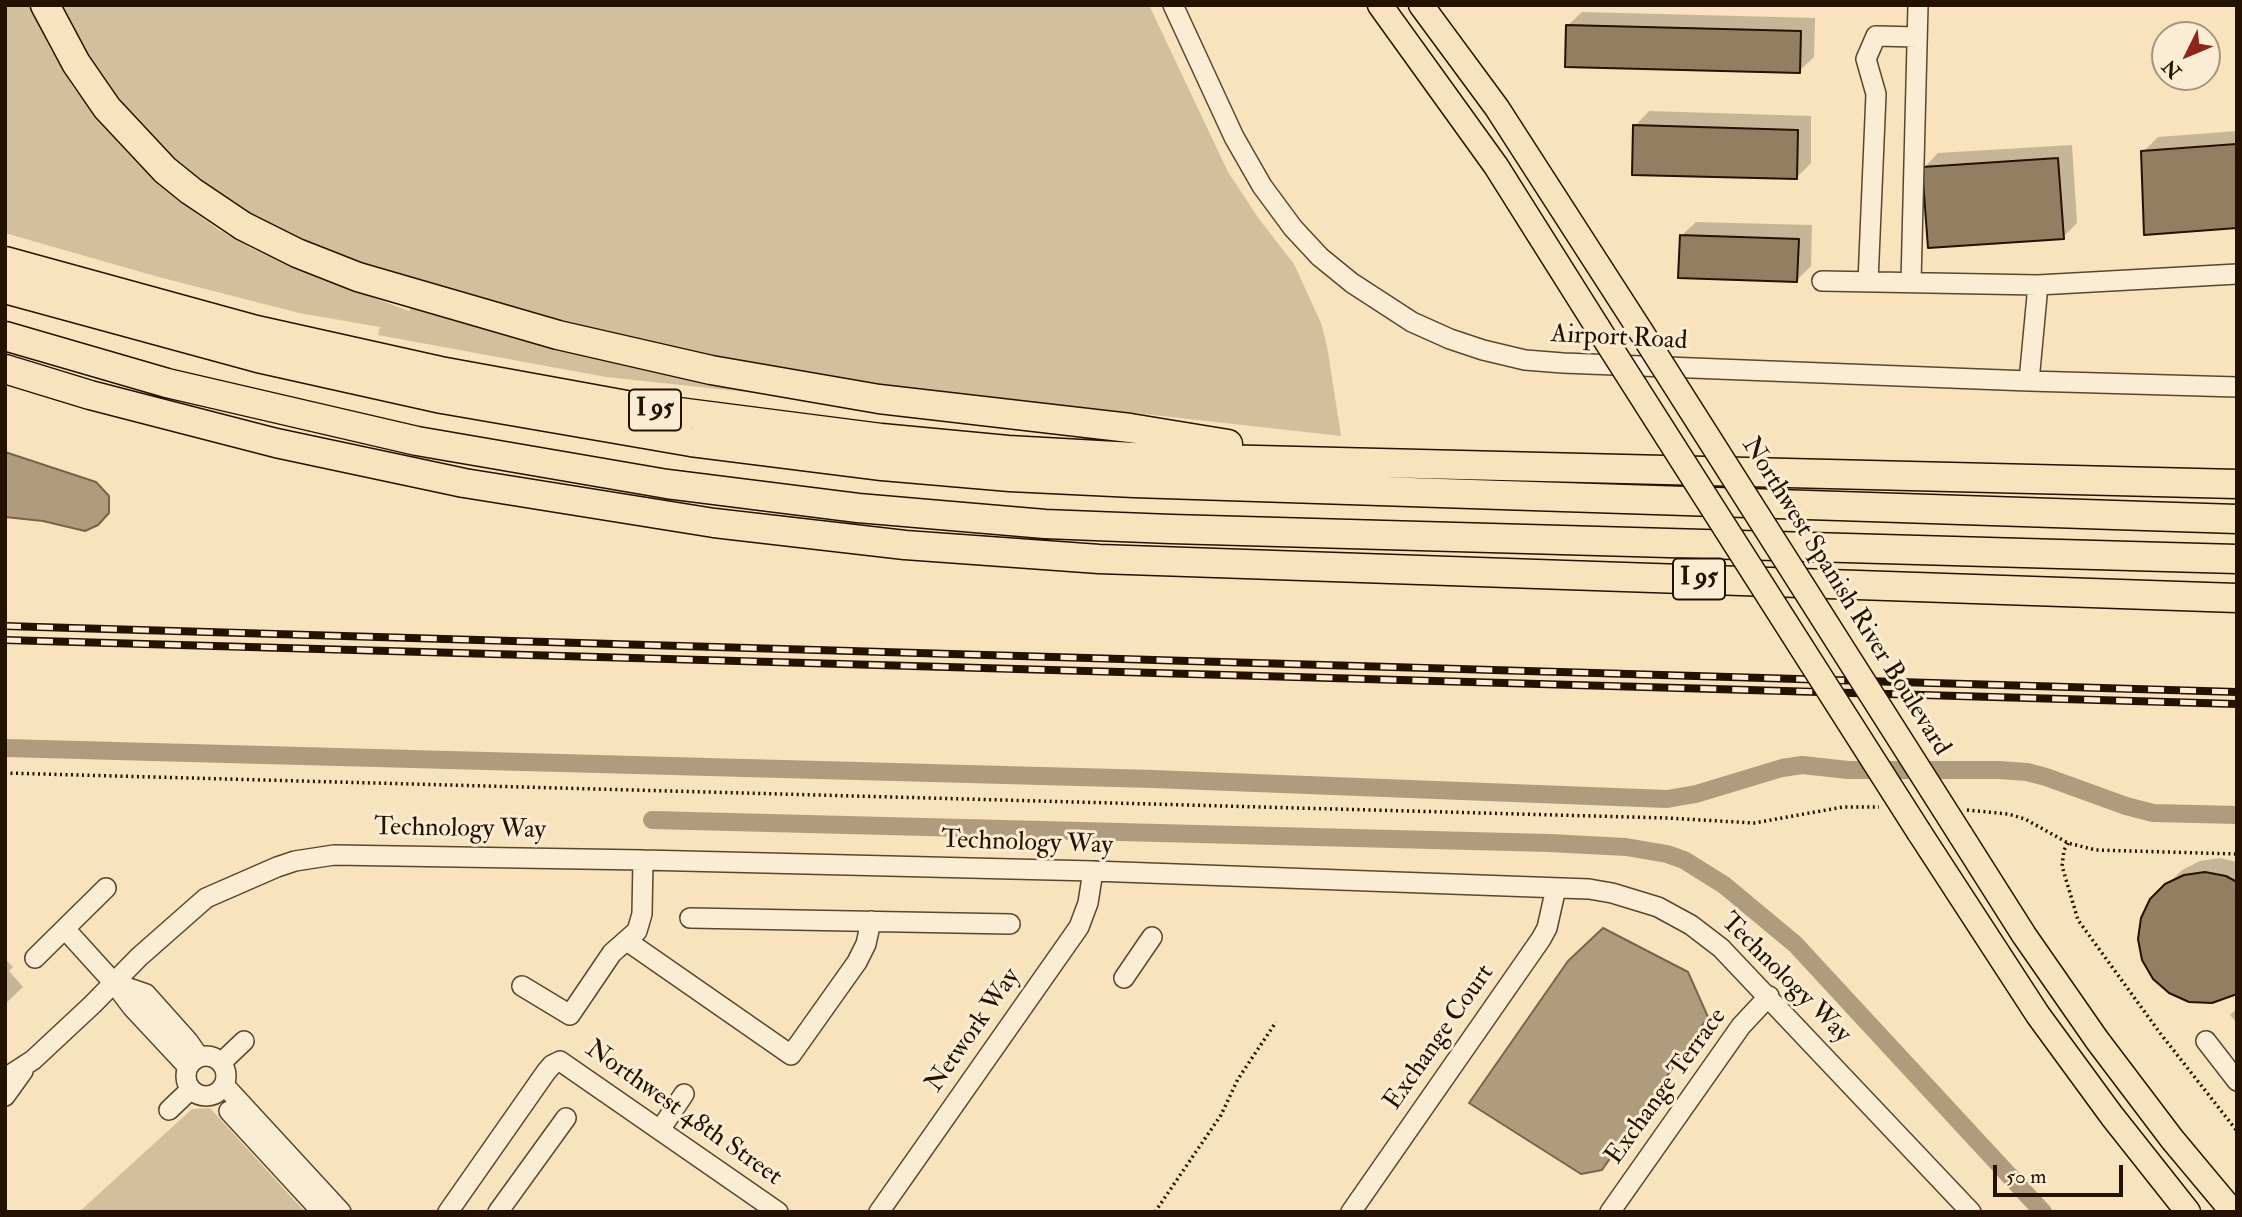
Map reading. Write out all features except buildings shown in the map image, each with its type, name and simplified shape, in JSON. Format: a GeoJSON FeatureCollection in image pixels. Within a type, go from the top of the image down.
{"type":"FeatureCollection","features":[{"type":"Feature","properties":{"kind":"highway"},"geometry":{"type":"LineString","coordinates":[[45,5],[66,47],[99,97],[165,170],[243,226],[297,253],[358,277],[558,335],[711,370],[879,400],[1130,428],[1321,460]]}},
{"type":"Feature","properties":{"kind":"highway","name":"I 95"},"geometry":{"type":"LineString","coordinates":[[5,261],[316,344],[503,384],[679,413],[817,431],[1008,450],[1134,457],[2237,484]]}},
{"type":"Feature","properties":{"kind":"highway"},"geometry":{"type":"LineString","coordinates":[[5,289],[245,355],[442,399],[666,438],[882,466],[1134,484],[2237,519]]}},
{"type":"Feature","properties":{"kind":"highway"},"geometry":{"type":"LineString","coordinates":[[5,336],[167,383],[417,441],[616,477],[858,508],[1045,524],[1171,529],[2237,559]]}},
{"type":"Feature","properties":{"kind":"highway","name":"I 95"},"geometry":{"type":"LineString","coordinates":[[5,369],[90,395],[251,437],[452,480],[702,521],[905,545],[1099,559],[2237,598]]}},
{"type":"Feature","properties":{"kind":"main road"},"geometry":{"type":"LineString","coordinates":[[1380,5],[1489,155],[2038,1015],[2112,1116],[2188,1212]]}},
{"type":"Feature","properties":{"kind":"main road","name":"Northwest Spanish River Boulevard"},"geometry":{"type":"LineString","coordinates":[[1421,5],[1497,108],[1959,821],[2024,935],[2096,1040],[2172,1139],[2233,1212]]}},
{"type":"Feature","properties":{"kind":"street","name":"Airport Road"},"geometry":{"type":"LineString","coordinates":[[1172,5],[1234,137],[1262,186],[1293,228],[1321,257],[1352,283],[1412,322],[1483,350],[1525,360],[1563,363],[2029,382],[2237,387]]}},
{"type":"Feature","properties":{"kind":"street"},"geometry":{"type":"LineString","coordinates":[[1912,282],[1918,5]]}},
{"type":"Feature","properties":{"kind":"street"},"geometry":{"type":"LineString","coordinates":[[1868,282],[1876,94],[1866,59],[1876,36],[1917,37]]}},
{"type":"Feature","properties":{"kind":"street"},"geometry":{"type":"LineString","coordinates":[[1822,281],[2038,285],[2237,274]]}},
{"type":"Feature","properties":{"kind":"street"},"geometry":{"type":"LineString","coordinates":[[2029,382],[2038,285]]}},
{"type":"Feature","properties":{"kind":"street","name":"Technology Way"},"geometry":{"type":"LineString","coordinates":[[5,1096],[28,1064],[139,957],[206,898],[258,873],[295,861],[352,854],[643,860],[1093,871],[1589,889],[1640,900],[1675,915],[1721,948],[1970,1212]]}},
{"type":"Feature","properties":{"kind":"street"},"geometry":{"type":"LineString","coordinates":[[522,986],[570,1015],[607,959],[637,931],[640,923],[643,860]]}},
{"type":"Feature","properties":{"kind":"street","name":"Network Way"},"geometry":{"type":"LineString","coordinates":[[879,1212],[1079,927],[1088,903],[1093,871]]}},
{"type":"Feature","properties":{"kind":"street"},"geometry":{"type":"LineString","coordinates":[[35,958],[106,888]]}},
{"type":"Feature","properties":{"kind":"street","name":"Exchange Court"},"geometry":{"type":"LineString","coordinates":[[1351,1212],[1541,939],[1547,928],[1556,888]]}},
{"type":"Feature","properties":{"kind":"street"},"geometry":{"type":"LineString","coordinates":[[690,918],[1010,924]]}},
{"type":"Feature","properties":{"kind":"street"},"geometry":{"type":"LineString","coordinates":[[627,941],[791,1055],[857,962],[866,944],[871,921]]}},
{"type":"Feature","properties":{"kind":"street"},"geometry":{"type":"LineString","coordinates":[[65,929],[132,1007],[194,1062]]}},
{"type":"Feature","properties":{"kind":"street"},"geometry":{"type":"LineString","coordinates":[[1124,978],[1152,937]]}},
{"type":"Feature","properties":{"kind":"street","name":"Exchange Terrace"},"geometry":{"type":"LineString","coordinates":[[1611,1212],[1741,1026],[1769,996]]}},
{"type":"Feature","properties":{"kind":"street"},"geometry":{"type":"LineString","coordinates":[[222,1063],[244,1041]]}},
{"type":"Feature","properties":{"kind":"street"},"geometry":{"type":"LineString","coordinates":[[2206,1041],[2237,1081]]}},
{"type":"Feature","properties":{"kind":"street"},"geometry":{"type":"LineString","coordinates":[[194,1062],[213,1057],[222,1063],[226,1072],[219,1090]]}},
{"type":"Feature","properties":{"kind":"street"},"geometry":{"type":"LineString","coordinates":[[194,1062],[187,1077],[191,1089],[201,1095],[219,1090]]}},
{"type":"Feature","properties":{"kind":"street","name":"Northwest 48th Street"},"geometry":{"type":"LineString","coordinates":[[448,1212],[546,1072],[556,1062],[567,1064],[778,1212]]}},
{"type":"Feature","properties":{"kind":"street","name":"Technology Way"},"geometry":{"type":"LineString","coordinates":[[5,1078],[28,1064]]}},
{"type":"Feature","properties":{"kind":"street"},"geometry":{"type":"LineString","coordinates":[[169,1110],[191,1089]]}},
{"type":"Feature","properties":{"kind":"street"},"geometry":{"type":"LineString","coordinates":[[219,1090],[322,1212]]}},
{"type":"Feature","properties":{"kind":"street"},"geometry":{"type":"LineString","coordinates":[[219,1090],[341,1212]]}},
{"type":"Feature","properties":{"kind":"street"},"geometry":{"type":"LineString","coordinates":[[660,1130],[684,1094]]}},
{"type":"Feature","properties":{"kind":"street"},"geometry":{"type":"LineString","coordinates":[[498,1212],[566,1118]]}},
{"type":"Feature","properties":{"kind":"path"},"geometry":{"type":"LineString","coordinates":[[5,773],[1667,818],[1754,823],[1843,807],[1884,807]]}},
{"type":"Feature","properties":{"kind":"path"},"geometry":{"type":"LineString","coordinates":[[1959,821],[1983,810],[2025,819],[2068,843],[2096,850],[2237,854]]}},
{"type":"Feature","properties":{"kind":"path"},"geometry":{"type":"LineString","coordinates":[[2068,843],[2064,850],[2062,866],[2078,920],[2160,1033],[2237,1131]]}},
{"type":"Feature","properties":{"kind":"path"},"geometry":{"type":"LineString","coordinates":[[1155,1212],[1222,1115],[1238,1079],[1276,1022]]}},
{"type":"Feature","properties":{"kind":"shaded area"},"geometry":{"type":"Polygon","coordinates":[[[5,5],[29,5],[73,87],[137,163],[176,199],[219,230],[249,247],[291,267],[409,311],[414,301],[774,395],[606,377],[378,335],[380,327],[299,313],[155,276],[5,233],[5,5]]]}},
{"type":"Feature","properties":{"kind":"shaded area"},"geometry":{"type":"Polygon","coordinates":[[[56,5],[1149,5],[1228,172],[1259,219],[1294,264],[1321,323],[1341,436],[785,374],[498,307],[304,245],[237,210],[186,172],[132,122],[90,67],[56,5]]]}},
{"type":"Feature","properties":{"kind":"shaded area"},"geometry":{"type":"Polygon","coordinates":[[[5,452],[96,482],[109,496],[109,513],[98,525],[85,531],[43,521],[5,517],[5,452]]]}},
{"type":"Feature","properties":{"kind":"shaded area"},"geometry":{"type":"Polygon","coordinates":[[[1603,928],[1688,972],[1708,1017],[1602,1170],[1581,1174],[1469,1103],[1568,961],[1603,928]]]}},
{"type":"Feature","properties":{"kind":"shaded area"},"geometry":{"type":"Polygon","coordinates":[[[210,1108],[305,1212],[79,1212],[192,1109],[210,1108]]]}},
{"type":"Feature","properties":{"kind":"waterway"},"geometry":{"type":"LineString","coordinates":[[5,748],[1153,779],[1667,799],[1696,794],[1782,768],[1802,765],[1848,770],[1999,770],[2027,772],[2046,777],[2153,813],[2237,815]]}},
{"type":"Feature","properties":{"kind":"waterway"},"geometry":{"type":"LineString","coordinates":[[652,820],[1549,843],[1626,847],[1667,854],[1684,860],[1724,885],[1795,944],[2043,1212]]}},
{"type":"Feature","properties":{"kind":"railway"},"geometry":{"type":"LineString","coordinates":[[5,626],[2237,692]]}},
{"type":"Feature","properties":{"kind":"railway"},"geometry":{"type":"LineString","coordinates":[[5,640],[2237,704]]}}]}
